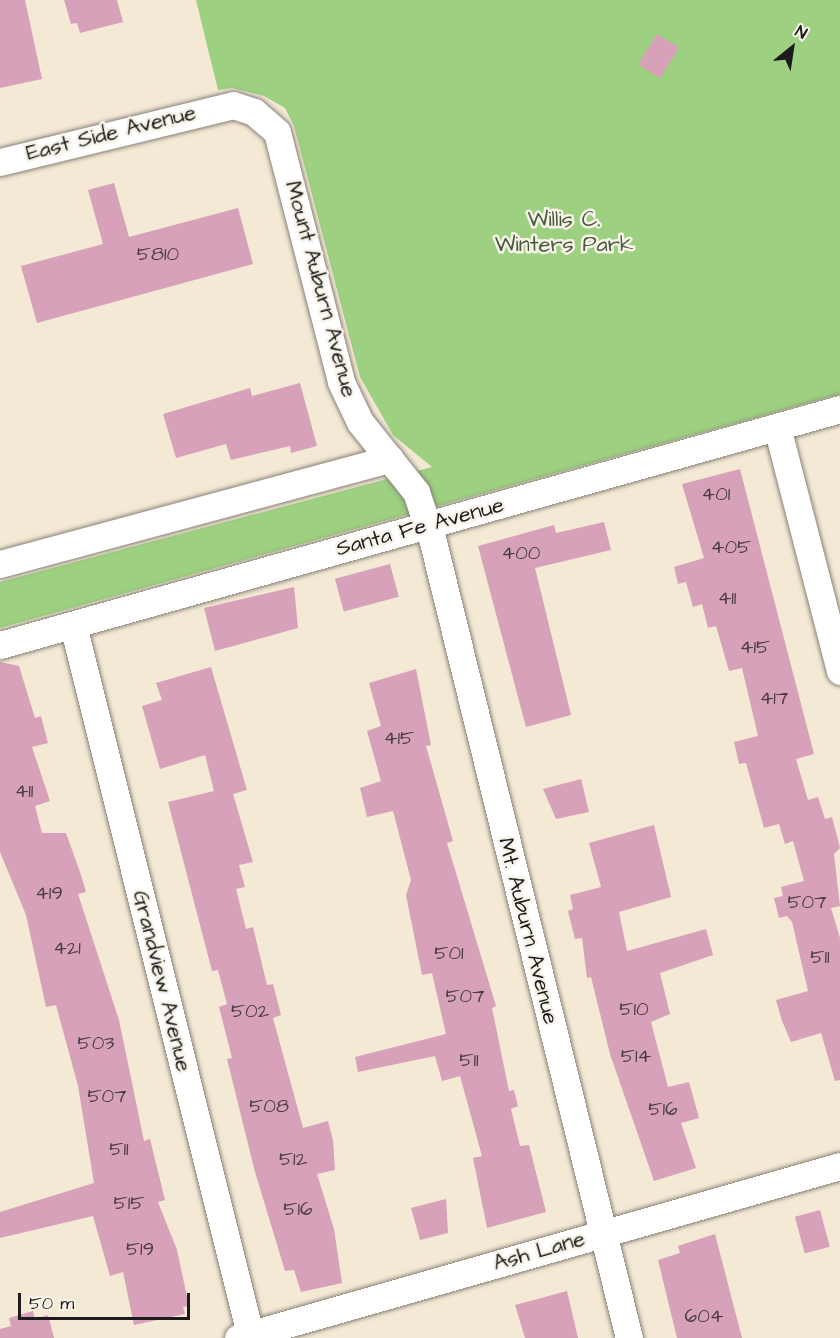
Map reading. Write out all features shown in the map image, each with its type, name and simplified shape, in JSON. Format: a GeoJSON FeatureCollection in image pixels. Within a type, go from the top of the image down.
{"type":"FeatureCollection","features":[{"type":"Feature","properties":{"kind":"street","name":"East Side Avenue"},"geometry":{"type":"LineString","coordinates":[[0,162],[221,106]]}},
{"type":"Feature","properties":{"kind":"street","name":"Mount Auburn Avenue"},"geometry":{"type":"LineString","coordinates":[[221,106],[248,109],[277,132],[341,382],[360,422],[416,492],[428,525]]}},
{"type":"Feature","properties":{"kind":"street","name":"Santa Fe Avenue"},"geometry":{"type":"LineString","coordinates":[[0,645],[840,409]]}},
{"type":"Feature","properties":{"kind":"street"},"geometry":{"type":"LineString","coordinates":[[777,427],[840,671]]}},
{"type":"Feature","properties":{"kind":"street"},"geometry":{"type":"LineString","coordinates":[[0,564],[390,459]]}},
{"type":"Feature","properties":{"kind":"street","name":"Mt. Auburn Avenue"},"geometry":{"type":"LineString","coordinates":[[428,525],[629,1338]]}},
{"type":"Feature","properties":{"kind":"street","name":"Grandview Avenue"},"geometry":{"type":"LineString","coordinates":[[73,625],[247,1337]]}},
{"type":"Feature","properties":{"kind":"street","name":"Ash Lane"},"geometry":{"type":"LineString","coordinates":[[247,1337],[840,1166]]}},
{"type":"Feature","properties":{"kind":"green space","name":"Willis C. Winters Park"},"geometry":{"type":"Polygon","coordinates":[[[196,0],[840,0],[840,394],[0,628],[0,582],[432,467],[393,435],[360,377],[294,126],[285,108],[264,96],[232,88],[218,90],[196,0]]]}},
{"type":"Feature","properties":{"kind":"building"},"geometry":{"type":"Polygon","coordinates":[[[0,0],[25,0],[42,79],[0,88],[0,0]]]}},
{"type":"Feature","properties":{"kind":"building"},"geometry":{"type":"Polygon","coordinates":[[[64,0],[117,0],[123,22],[80,33],[77,23],[71,24],[64,0]]]}},
{"type":"Feature","properties":{"kind":"building"},"geometry":{"type":"Polygon","coordinates":[[[657,34],[679,48],[660,78],[638,65],[657,34]]]}},
{"type":"Feature","properties":{"kind":"building"},"geometry":{"type":"Polygon","coordinates":[[[114,183],[129,237],[238,208],[253,264],[37,323],[21,266],[103,244],[88,190],[114,183]]]}},
{"type":"Feature","properties":{"kind":"building"},"geometry":{"type":"Polygon","coordinates":[[[300,383],[317,446],[291,453],[290,446],[231,460],[226,444],[176,458],[163,414],[250,388],[252,396],[300,383]]]}},
{"type":"Feature","properties":{"kind":"building"},"geometry":{"type":"Polygon","coordinates":[[[740,469],[814,754],[796,759],[808,800],[818,797],[825,819],[832,817],[840,848],[834,854],[840,906],[831,908],[840,938],[840,1080],[835,1081],[821,1033],[791,1042],[776,1000],[808,991],[792,922],[787,916],[779,918],[774,898],[783,896],[781,887],[804,881],[793,841],[785,844],[779,824],[764,828],[746,763],[739,764],[734,742],[758,736],[742,668],[729,671],[716,626],[708,628],[702,604],[693,607],[686,582],[678,584],[674,567],[704,558],[682,484],[740,469]]]}},
{"type":"Feature","properties":{"kind":"building"},"geometry":{"type":"Polygon","coordinates":[[[604,522],[611,550],[535,568],[571,715],[526,727],[478,546],[554,525],[556,533],[604,522]]]}},
{"type":"Feature","properties":{"kind":"building"},"geometry":{"type":"Polygon","coordinates":[[[390,564],[399,597],[344,612],[335,579],[390,564]]]}},
{"type":"Feature","properties":{"kind":"building"},"geometry":{"type":"Polygon","coordinates":[[[294,587],[298,628],[215,651],[204,608],[294,587]]]}},
{"type":"Feature","properties":{"kind":"building"},"geometry":{"type":"Polygon","coordinates":[[[0,662],[19,666],[35,718],[41,716],[48,743],[32,747],[50,801],[35,806],[42,833],[66,833],[81,875],[86,892],[78,894],[119,1020],[144,1141],[150,1139],[165,1200],[158,1202],[177,1250],[189,1306],[183,1307],[185,1314],[134,1325],[123,1272],[110,1276],[93,1216],[0,1238],[0,1212],[94,1183],[78,1086],[56,1005],[46,1007],[26,915],[0,852],[0,662]]]}},
{"type":"Feature","properties":{"kind":"building"},"geometry":{"type":"Polygon","coordinates":[[[211,667],[247,790],[233,794],[253,862],[239,865],[245,887],[236,889],[246,929],[253,927],[267,985],[273,984],[281,1015],[273,1018],[303,1128],[328,1121],[333,1140],[335,1170],[317,1174],[334,1229],[342,1283],[301,1292],[294,1270],[285,1271],[255,1172],[227,1059],[232,1058],[219,1007],[227,1004],[218,970],[212,971],[168,802],[214,791],[205,755],[160,769],[142,706],[162,700],[156,683],[211,667]]]}},
{"type":"Feature","properties":{"kind":"building"},"geometry":{"type":"Polygon","coordinates":[[[416,669],[431,745],[426,746],[453,841],[447,843],[496,1006],[492,1008],[509,1091],[514,1090],[518,1106],[511,1109],[520,1146],[529,1145],[546,1212],[487,1228],[473,1158],[482,1156],[460,1076],[442,1081],[435,1056],[358,1072],[355,1057],[446,1034],[432,973],[422,975],[406,895],[411,880],[393,811],[367,817],[360,788],[381,781],[367,731],[381,726],[369,683],[416,669]]]}},
{"type":"Feature","properties":{"kind":"building"},"geometry":{"type":"Polygon","coordinates":[[[581,779],[589,812],[556,819],[543,789],[581,779]]]}},
{"type":"Feature","properties":{"kind":"building"},"geometry":{"type":"Polygon","coordinates":[[[654,825],[671,897],[619,912],[627,951],[706,929],[713,955],[660,973],[670,1014],[651,1022],[668,1087],[689,1082],[699,1118],[681,1123],[696,1168],[654,1181],[610,1054],[591,977],[587,978],[582,938],[575,939],[568,911],[573,909],[570,895],[601,887],[589,843],[654,825]]]}},
{"type":"Feature","properties":{"kind":"building"},"geometry":{"type":"Polygon","coordinates":[[[446,1199],[448,1233],[420,1240],[411,1208],[446,1199]]]}},
{"type":"Feature","properties":{"kind":"building"},"geometry":{"type":"Polygon","coordinates":[[[820,1210],[830,1247],[805,1253],[795,1217],[820,1210]]]}},
{"type":"Feature","properties":{"kind":"building"},"geometry":{"type":"Polygon","coordinates":[[[715,1234],[742,1338],[677,1338],[658,1260],[680,1253],[678,1246],[715,1234]]]}},
{"type":"Feature","properties":{"kind":"building"},"geometry":{"type":"Polygon","coordinates":[[[567,1291],[578,1338],[525,1338],[515,1305],[567,1291]]]}},
{"type":"Feature","properties":{"kind":"building"},"geometry":{"type":"Polygon","coordinates":[[[33,1311],[35,1319],[48,1315],[54,1338],[0,1338],[0,1329],[11,1326],[9,1318],[33,1311]]]}}]}
